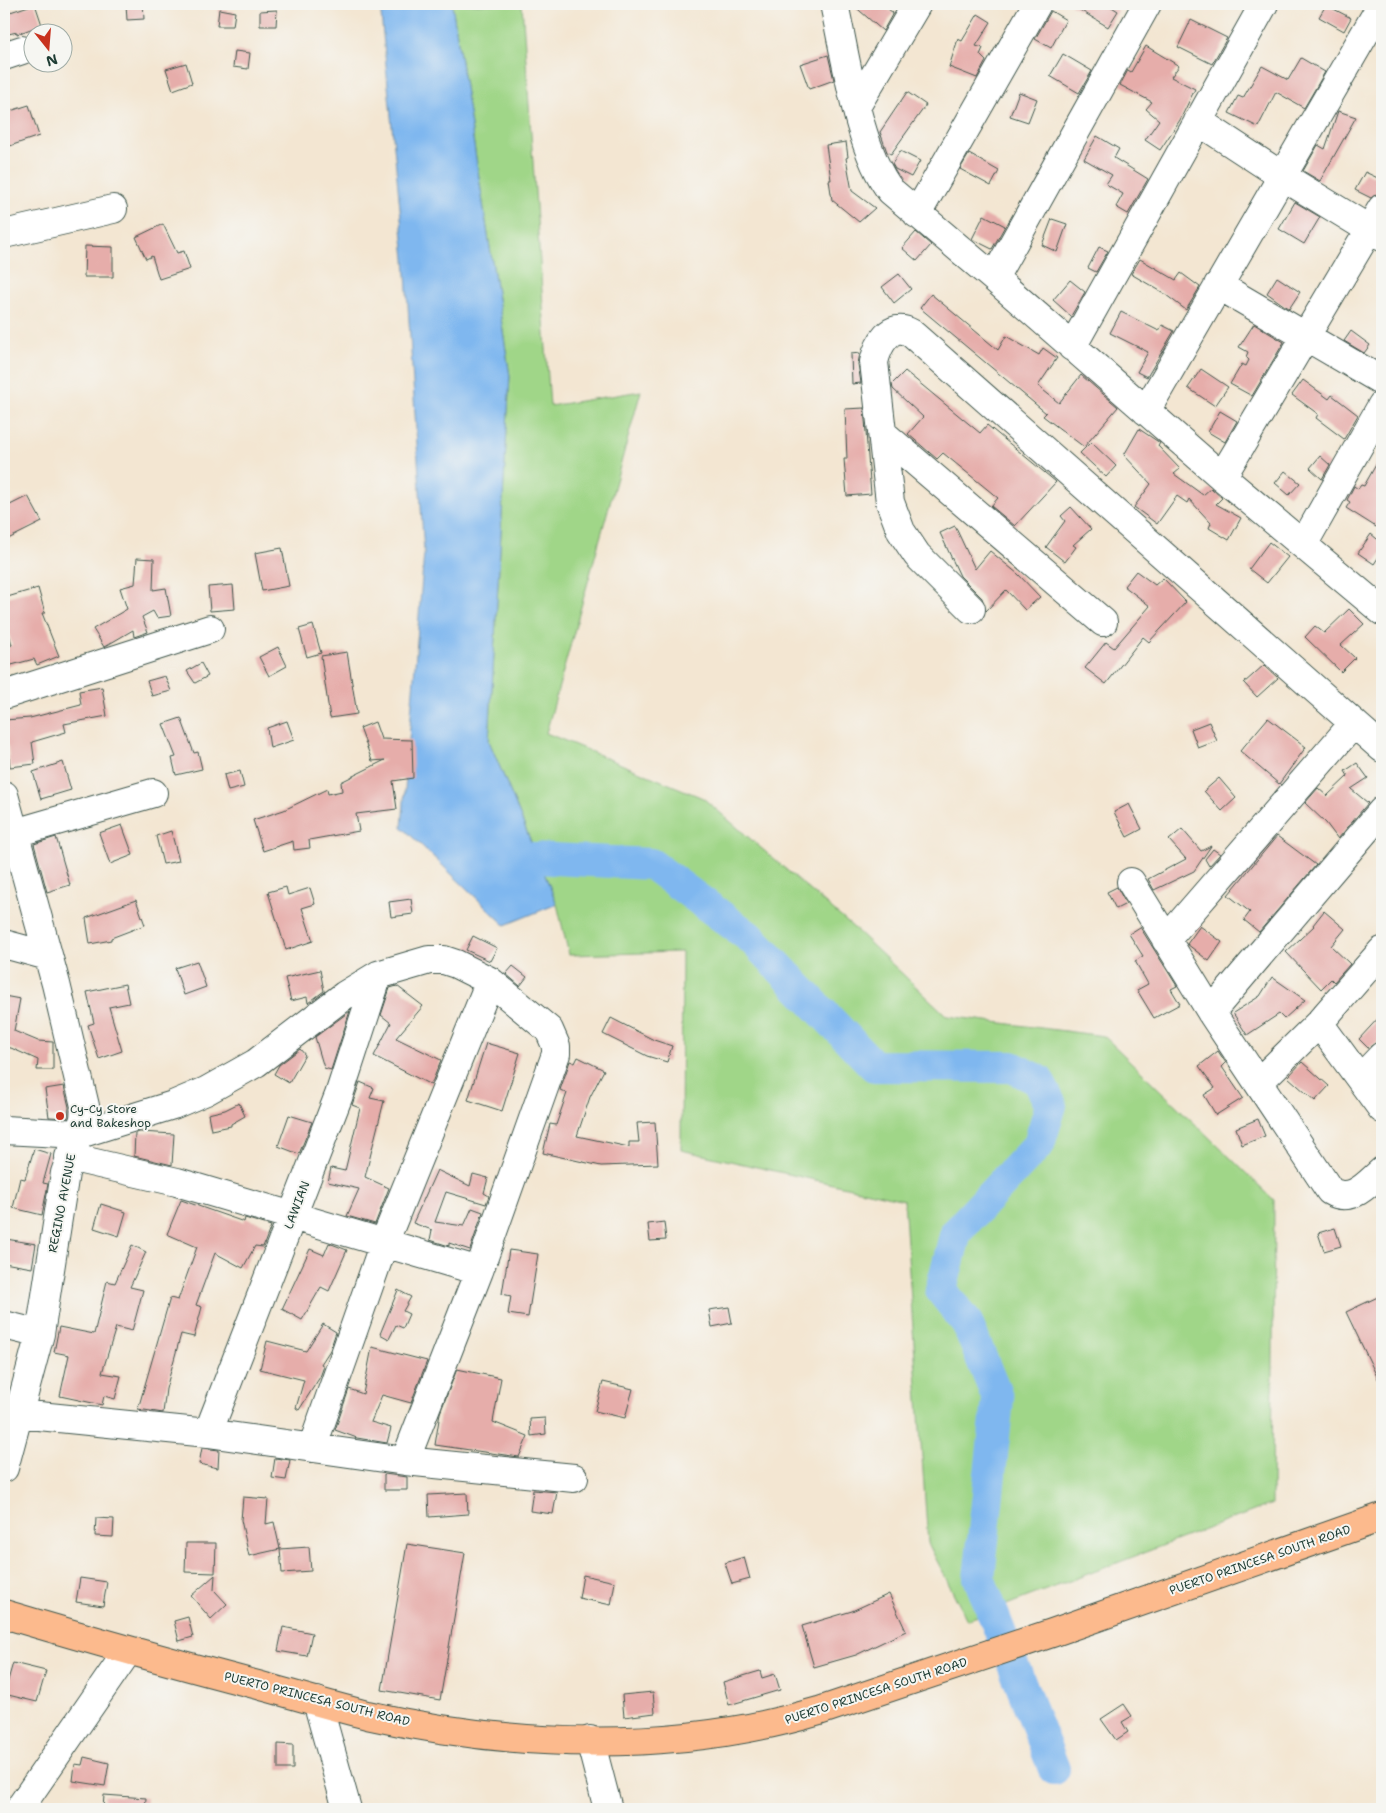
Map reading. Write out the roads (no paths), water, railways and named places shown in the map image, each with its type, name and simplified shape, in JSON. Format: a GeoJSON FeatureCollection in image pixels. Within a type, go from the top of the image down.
{"type":"FeatureCollection","features":[{"type":"Feature","properties":{"kind":"main road","name":"PUERTO PRINCESA SOUTH ROAD"},"geometry":{"type":"LineString","coordinates":[[4,1614],[128,1651],[366,1714],[478,1734],[590,1740],[696,1736],[780,1722],[1052,1633],[1382,1517]]}},
{"type":"Feature","properties":{"kind":"street"},"geometry":{"type":"LineString","coordinates":[[834,4],[857,105],[873,161],[881,178],[891,191],[994,278],[1222,477],[1382,611]]}},
{"type":"Feature","properties":{"kind":"street"},"geometry":{"type":"LineString","coordinates":[[857,105],[917,4]]}},
{"type":"Feature","properties":{"kind":"street"},"geometry":{"type":"LineString","coordinates":[[917,214],[1037,4]]}},
{"type":"Feature","properties":{"kind":"street"},"geometry":{"type":"LineString","coordinates":[[994,278],[1147,4]]}},
{"type":"Feature","properties":{"kind":"street"},"geometry":{"type":"LineString","coordinates":[[1072,347],[1264,4]]}},
{"type":"Feature","properties":{"kind":"street"},"geometry":{"type":"LineString","coordinates":[[1146,411],[1382,4]]}},
{"type":"Feature","properties":{"kind":"street"},"geometry":{"type":"LineString","coordinates":[[1198,121],[1282,176],[1378,225],[1307,336],[1222,477]]}},
{"type":"Feature","properties":{"kind":"street"},"geometry":{"type":"LineString","coordinates":[[4,234],[112,209]]}},
{"type":"Feature","properties":{"kind":"street"},"geometry":{"type":"LineString","coordinates":[[1218,285],[1382,381]]}},
{"type":"Feature","properties":{"kind":"street"},"geometry":{"type":"LineString","coordinates":[[971,609],[917,555],[901,531],[890,502],[875,380],[875,357],[885,336],[892,332],[906,330],[1382,748]]}},
{"type":"Feature","properties":{"kind":"street"},"geometry":{"type":"LineString","coordinates":[[1303,545],[1382,405]]}},
{"type":"Feature","properties":{"kind":"street"},"geometry":{"type":"LineString","coordinates":[[882,433],[1103,622]]}},
{"type":"Feature","properties":{"kind":"street"},"geometry":{"type":"LineString","coordinates":[[4,695],[210,630]]}},
{"type":"Feature","properties":{"kind":"street"},"geometry":{"type":"LineString","coordinates":[[1166,940],[1354,723]]}},
{"type":"Feature","properties":{"kind":"street"},"geometry":{"type":"LineString","coordinates":[[15,833],[153,793]]}},
{"type":"Feature","properties":{"kind":"street","name":"REGINO AVENUE"},"geometry":{"type":"LineString","coordinates":[[4,795],[48,956],[83,1099],[84,1119],[75,1146],[40,1334],[4,1468]]}},
{"type":"Feature","properties":{"kind":"street"},"geometry":{"type":"LineString","coordinates":[[1212,1012],[1382,811]]}},
{"type":"Feature","properties":{"kind":"street"},"geometry":{"type":"LineString","coordinates":[[1131,882],[1212,1012],[1330,1191],[1337,1195],[1351,1196],[1382,1170]]}},
{"type":"Feature","properties":{"kind":"street"},"geometry":{"type":"LineString","coordinates":[[4,944],[48,956]]}},
{"type":"Feature","properties":{"kind":"street"},"geometry":{"type":"LineString","coordinates":[[1259,1082],[1319,1023],[1382,951]]}},
{"type":"Feature","properties":{"kind":"street"},"geometry":{"type":"LineString","coordinates":[[75,1146],[230,1079],[256,1063],[345,995],[378,975],[414,964],[444,960],[456,964],[490,981],[549,1030],[556,1046],[556,1054],[478,1271],[405,1461]]}},
{"type":"Feature","properties":{"kind":"street","name":"LAWIAN"},"geometry":{"type":"LineString","coordinates":[[208,1432],[294,1215],[339,1095],[378,975]]}},
{"type":"Feature","properties":{"kind":"street"},"geometry":{"type":"LineString","coordinates":[[312,1448],[384,1243],[490,981]]}},
{"type":"Feature","properties":{"kind":"street"},"geometry":{"type":"LineString","coordinates":[[1319,1023],[1382,1109]]}},
{"type":"Feature","properties":{"kind":"street"},"geometry":{"type":"LineString","coordinates":[[1361,1078],[1382,1056]]}},
{"type":"Feature","properties":{"kind":"street"},"geometry":{"type":"LineString","coordinates":[[4,1130],[75,1146],[177,1182],[294,1215],[478,1271]]}},
{"type":"Feature","properties":{"kind":"street"},"geometry":{"type":"LineString","coordinates":[[4,1325],[40,1334]]}},
{"type":"Feature","properties":{"kind":"street"},"geometry":{"type":"LineString","coordinates":[[19,1414],[208,1432],[405,1461],[574,1478]]}},
{"type":"Feature","properties":{"kind":"street"},"geometry":{"type":"LineString","coordinates":[[19,1809],[128,1651]]}},
{"type":"Feature","properties":{"kind":"street"},"geometry":{"type":"LineString","coordinates":[[316,1701],[347,1809]]}},
{"type":"Feature","properties":{"kind":"street"},"geometry":{"type":"LineString","coordinates":[[590,1740],[608,1809]]}},
{"type":"Feature","properties":{"kind":"water"},"geometry":{"type":"Polygon","coordinates":[[[380,4],[452,4],[510,376],[489,741],[557,904],[505,925],[402,827],[424,553],[405,259],[380,4]]]}},
{"type":"Feature","properties":{"kind":"waterway"},"geometry":{"type":"LineString","coordinates":[[494,856],[651,864],[752,939],[874,1066],[1012,1067],[1038,1080],[1051,1105],[1039,1144],[956,1232],[941,1290],[967,1323],[998,1399],[979,1578],[1054,1769]]}},
{"type":"Feature","properties":{"kind":"place","name":"Cy-Cy Store and Bakeshop"},"geometry":{"type":"Point","coordinates":[60,1116]}}]}
